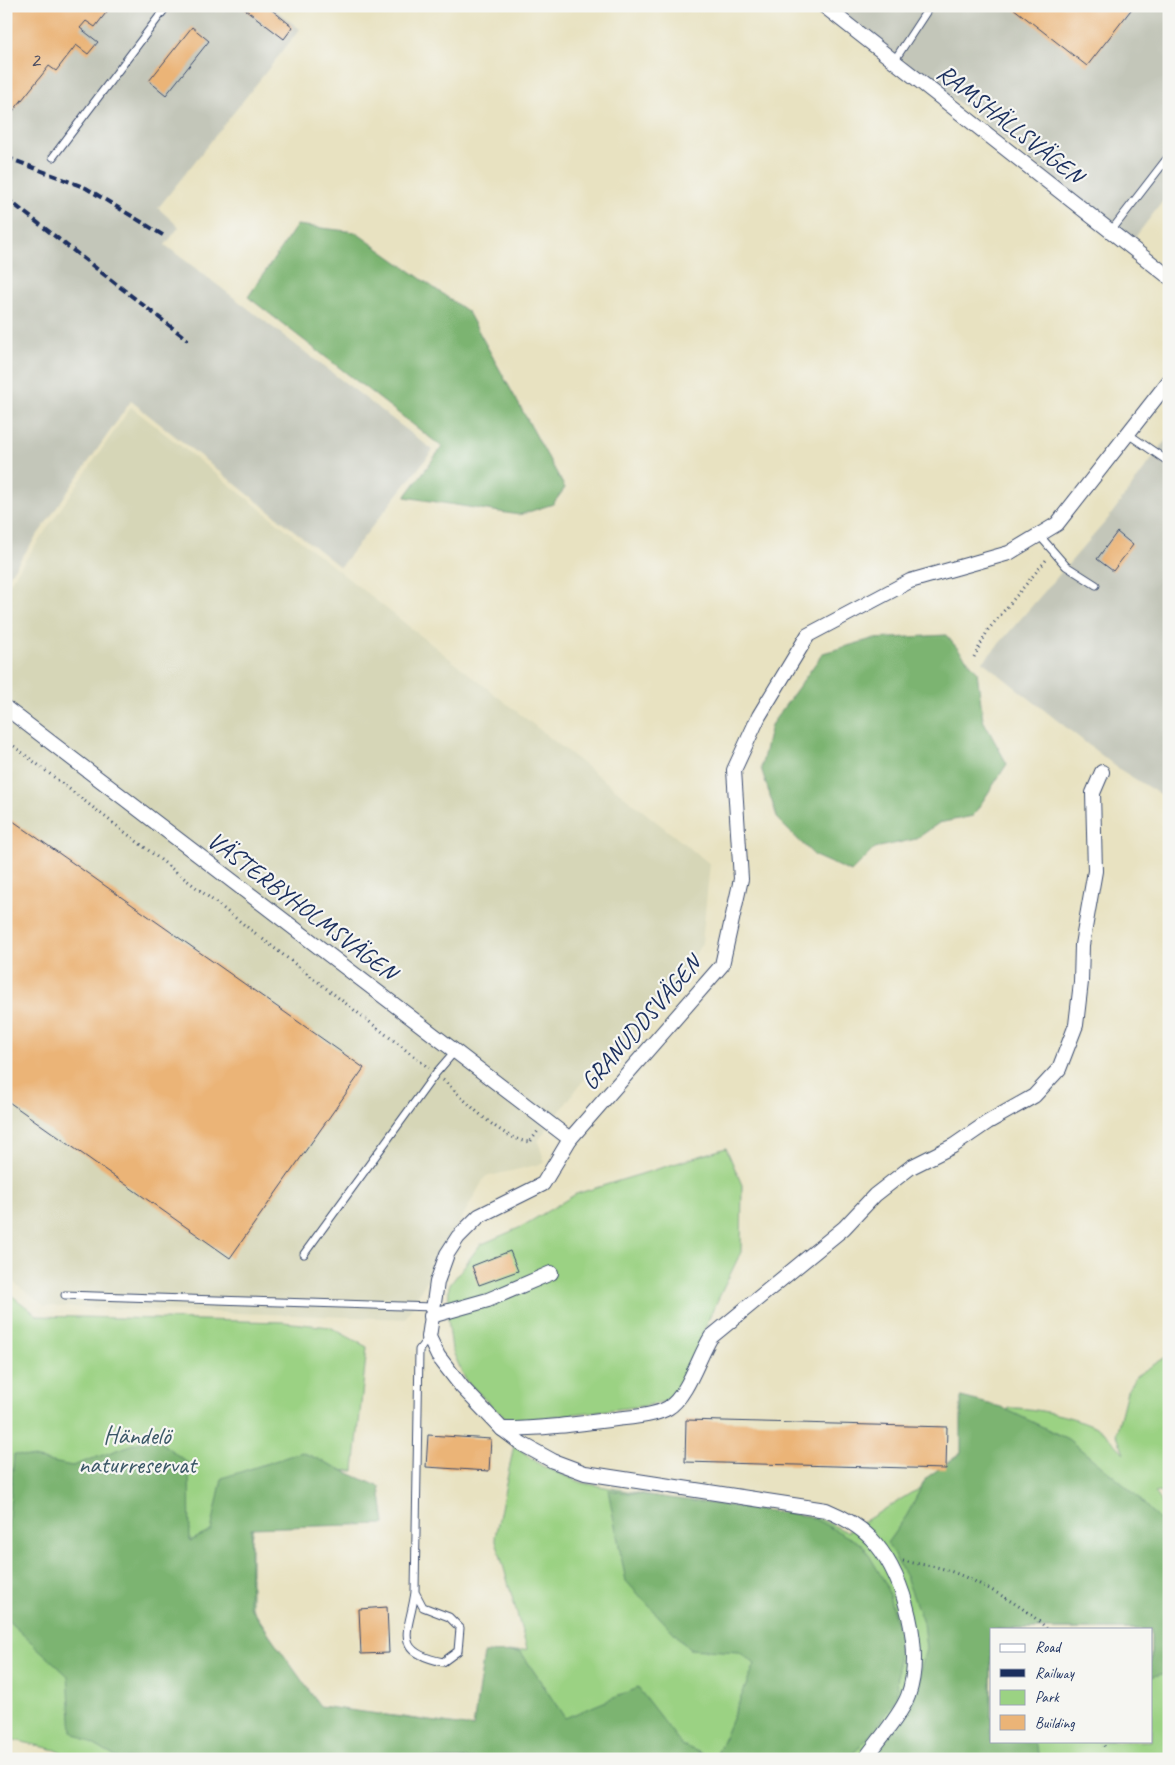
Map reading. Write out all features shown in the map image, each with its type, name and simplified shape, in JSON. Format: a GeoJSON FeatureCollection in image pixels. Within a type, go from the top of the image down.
{"type":"FeatureCollection","features":[{"type":"Feature","properties":{"kind":"street","name":"RAMSHÄLLSVÄGEN"},"geometry":{"type":"LineString","coordinates":[[824,6],[1169,277]]}},
{"type":"Feature","properties":{"kind":"street","name":"GRANUDDSVÄGEN"},"geometry":{"type":"LineString","coordinates":[[429,1337],[437,1282],[447,1254],[458,1237],[479,1216],[542,1184],[570,1140],[722,964],[740,879],[734,770],[759,716],[808,635],[910,581],[1009,553],[1057,524],[1169,381]]}},
{"type":"Feature","properties":{"kind":"street","name":"VÄSTERBYHOLMSVÄGEN"},"geometry":{"type":"LineString","coordinates":[[6,708],[570,1140]]}},
{"type":"Feature","properties":{"kind":"street"},"geometry":{"type":"LineString","coordinates":[[502,1429],[560,1426],[641,1416],[669,1408],[687,1388],[700,1354],[711,1337],[844,1228],[875,1195],[911,1167],[953,1146],[988,1122],[1034,1096],[1059,1069],[1076,1025],[1082,982],[1082,945],[1095,871],[1093,793],[1102,772]]}},
{"type":"Feature","properties":{"kind":"street"},"geometry":{"type":"LineString","coordinates":[[432,1312],[488,1300],[551,1273]]}},
{"type":"Feature","properties":{"kind":"street"},"geometry":{"type":"LineString","coordinates":[[429,1337],[438,1356],[462,1387],[502,1429],[522,1444],[553,1461],[585,1473],[826,1510],[845,1518],[875,1543],[897,1576],[910,1622],[914,1662],[908,1696],[865,1759]]}},
{"type":"Feature","properties":{"kind":"lane"},"geometry":{"type":"LineString","coordinates":[[52,157],[168,6]]}},
{"type":"Feature","properties":{"kind":"lane"},"geometry":{"type":"LineString","coordinates":[[894,61],[930,6]]}},
{"type":"Feature","properties":{"kind":"lane"},"geometry":{"type":"LineString","coordinates":[[1111,231],[1169,156]]}},
{"type":"Feature","properties":{"kind":"lane"},"geometry":{"type":"LineString","coordinates":[[1128,434],[1169,462]]}},
{"type":"Feature","properties":{"kind":"lane"},"geometry":{"type":"LineString","coordinates":[[1039,535],[1066,566],[1096,585]]}},
{"type":"Feature","properties":{"kind":"lane"},"geometry":{"type":"LineString","coordinates":[[304,1254],[436,1074],[455,1051]]}},
{"type":"Feature","properties":{"kind":"lane"},"geometry":{"type":"LineString","coordinates":[[65,1295],[432,1312]]}},
{"type":"Feature","properties":{"kind":"lane"},"geometry":{"type":"LineString","coordinates":[[415,1592],[423,1607],[449,1617],[460,1628],[458,1651],[442,1662],[421,1657],[410,1647],[406,1630],[413,1610],[415,1592],[419,1350],[429,1337]]}},
{"type":"Feature","properties":{"kind":"path"},"geometry":{"type":"LineString","coordinates":[[974,657],[988,630],[1054,551]]}},
{"type":"Feature","properties":{"kind":"path"},"geometry":{"type":"LineString","coordinates":[[6,740],[436,1074],[502,1131],[522,1141],[530,1142],[546,1121]]}},
{"type":"Feature","properties":{"kind":"path"},"geometry":{"type":"LineString","coordinates":[[885,1557],[944,1569],[978,1583],[1046,1628]]}},
{"type":"Feature","properties":{"kind":"path"},"geometry":{"type":"LineString","coordinates":[[1102,1742],[1106,1750]]}},
{"type":"Feature","properties":{"kind":"shaded area"},"geometry":{"type":"Polygon","coordinates":[[[6,6],[270,6],[300,29],[158,208],[179,227],[165,245],[433,450],[340,567],[131,401],[6,580],[6,6]]]}},
{"type":"Feature","properties":{"kind":"shaded area"},"geometry":{"type":"Polygon","coordinates":[[[835,6],[1169,6],[1169,193],[1133,240],[835,6]]]}},
{"type":"Feature","properties":{"kind":"shaded area"},"geometry":{"type":"Polygon","coordinates":[[[131,407],[710,864],[702,943],[674,990],[582,1082],[538,1141],[545,1163],[485,1177],[405,1319],[45,1306],[6,1277],[6,588],[131,407]]]}},
{"type":"Feature","properties":{"kind":"shaded area"},"geometry":{"type":"Polygon","coordinates":[[[1169,436],[1169,800],[1119,769],[983,662],[1107,520],[1169,436]]]}},
{"type":"Feature","properties":{"kind":"green space"},"geometry":{"type":"Polygon","coordinates":[[[297,225],[355,232],[468,312],[565,488],[553,504],[519,515],[405,497],[442,447],[248,297],[297,225]]]}},
{"type":"Feature","properties":{"kind":"green space"},"geometry":{"type":"Polygon","coordinates":[[[946,635],[977,671],[983,720],[1007,764],[973,816],[939,823],[916,839],[875,848],[851,872],[815,856],[778,820],[761,768],[771,725],[823,653],[872,639],[946,635]]]}},
{"type":"Feature","properties":{"kind":"green space"},"geometry":{"type":"Polygon","coordinates":[[[726,1148],[742,1185],[741,1252],[709,1318],[689,1374],[667,1401],[644,1406],[511,1421],[497,1411],[466,1381],[452,1350],[448,1319],[449,1286],[480,1245],[521,1227],[576,1194],[726,1148]]]}},
{"type":"Feature","properties":{"kind":"green space","name":"Händelö naturreservat"},"geometry":{"type":"Polygon","coordinates":[[[6,1291],[38,1316],[283,1322],[330,1327],[367,1347],[354,1471],[305,1469],[257,1505],[251,1538],[251,1607],[319,1708],[404,1717],[475,1728],[485,1657],[527,1649],[495,1537],[514,1445],[542,1466],[583,1483],[694,1503],[818,1518],[847,1532],[911,1493],[975,1464],[1009,1408],[1051,1413],[1092,1425],[1105,1434],[1124,1453],[1116,1434],[1127,1391],[1136,1376],[1169,1355],[1169,1508],[1160,1492],[1154,1493],[1169,1512],[1169,1759],[75,1759],[56,1750],[6,1738],[6,1291]]]}},
{"type":"Feature","properties":{"kind":"green space"},"geometry":{"type":"Polygon","coordinates":[[[961,1397],[1001,1407],[1068,1439],[1134,1493],[1169,1531],[1169,1672],[1152,1677],[1152,1628],[990,1628],[990,1742],[1033,1742],[1041,1759],[872,1759],[910,1708],[926,1649],[923,1623],[906,1577],[887,1543],[907,1515],[926,1478],[961,1453],[961,1397]]]}},
{"type":"Feature","properties":{"kind":"green space"},"geometry":{"type":"Polygon","coordinates":[[[154,1437],[189,1464],[190,1541],[211,1531],[222,1478],[302,1452],[380,1487],[385,1524],[251,1528],[249,1606],[320,1706],[473,1727],[484,1653],[521,1652],[565,1718],[638,1688],[682,1745],[715,1759],[119,1759],[72,1732],[68,1676],[6,1619],[6,1555],[14,1454],[72,1466],[154,1437]]]}},
{"type":"Feature","properties":{"kind":"green space"},"geometry":{"type":"Polygon","coordinates":[[[608,1490],[809,1516],[863,1545],[886,1584],[899,1633],[897,1697],[871,1734],[848,1759],[715,1759],[755,1664],[739,1652],[689,1649],[626,1581],[608,1490]]]}},
{"type":"Feature","properties":{"kind":"building"},"geometry":{"type":"Polygon","coordinates":[[[6,6],[105,6],[109,9],[95,27],[86,21],[80,28],[98,42],[88,54],[76,45],[56,71],[49,66],[6,120],[6,6]]]}},
{"type":"Feature","properties":{"kind":"building"},"geometry":{"type":"Polygon","coordinates":[[[241,6],[267,6],[293,27],[284,39],[241,6]]]}},
{"type":"Feature","properties":{"kind":"building"},"geometry":{"type":"Polygon","coordinates":[[[1014,6],[1134,6],[1087,66],[1013,8],[1014,6]]]}},
{"type":"Feature","properties":{"kind":"building"},"geometry":{"type":"Polygon","coordinates":[[[192,27],[209,41],[166,95],[149,81],[192,27]]]}},
{"type":"Feature","properties":{"kind":"building"},"geometry":{"type":"Polygon","coordinates":[[[1117,532],[1133,545],[1113,571],[1097,559],[1117,532]]]}},
{"type":"Feature","properties":{"kind":"building"},"geometry":{"type":"Polygon","coordinates":[[[6,816],[364,1068],[230,1258],[6,1100],[6,816]]]}},
{"type":"Feature","properties":{"kind":"building"},"geometry":{"type":"Polygon","coordinates":[[[510,1251],[518,1271],[479,1285],[472,1266],[510,1251]]]}},
{"type":"Feature","properties":{"kind":"building"},"geometry":{"type":"Polygon","coordinates":[[[686,1420],[947,1427],[946,1469],[685,1462],[686,1420]]]}},
{"type":"Feature","properties":{"kind":"building"},"geometry":{"type":"Polygon","coordinates":[[[428,1435],[491,1439],[489,1471],[426,1467],[428,1435]]]}},
{"type":"Feature","properties":{"kind":"building"},"geometry":{"type":"Polygon","coordinates":[[[387,1607],[389,1653],[361,1654],[359,1609],[387,1607]]]}},
{"type":"Feature","properties":{"kind":"railway"},"geometry":{"type":"LineString","coordinates":[[6,157],[86,188],[166,237]]}},
{"type":"Feature","properties":{"kind":"railway"},"geometry":{"type":"LineString","coordinates":[[6,198],[188,340]]}}]}
